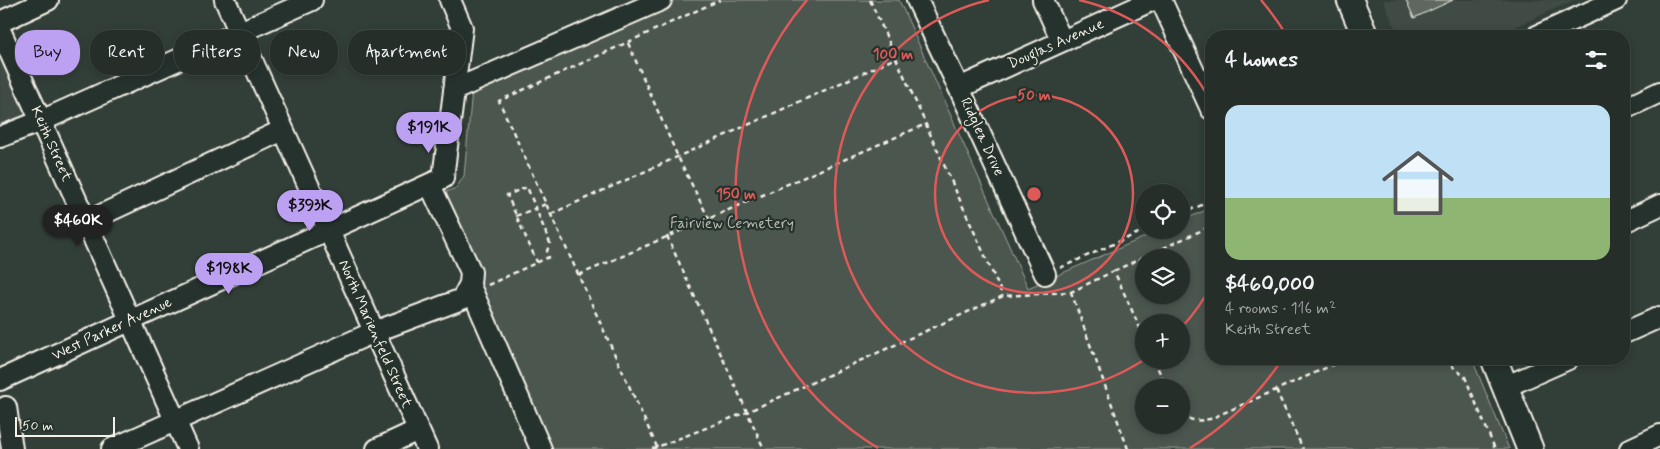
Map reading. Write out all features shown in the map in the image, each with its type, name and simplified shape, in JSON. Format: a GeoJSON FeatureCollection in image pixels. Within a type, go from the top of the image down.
{"type":"FeatureCollection","features":[{"type":"Feature","properties":{"kind":"main road"},"geometry":{"type":"LineString","coordinates":[[1350,0],[1362,30]]}},
{"type":"Feature","properties":{"kind":"main road"},"geometry":{"type":"LineString","coordinates":[[1496,365],[1530,449]]}},
{"type":"Feature","properties":{"kind":"street"},"geometry":{"type":"LineString","coordinates":[[0,22],[48,0]]}},
{"type":"Feature","properties":{"kind":"street","name":"North Marienfeld Street"},"geometry":{"type":"LineString","coordinates":[[225,0],[238,30]]}},
{"type":"Feature","properties":{"kind":"street"},"geometry":{"type":"LineString","coordinates":[[244,30],[312,0]]}},
{"type":"Feature","properties":{"kind":"street"},"geometry":{"type":"LineString","coordinates":[[450,0],[462,28],[450,134],[437,182],[472,277],[541,449]]}},
{"type":"Feature","properties":{"kind":"street"},"geometry":{"type":"LineString","coordinates":[[454,90],[661,0]]}},
{"type":"Feature","properties":{"kind":"street","name":"Ridglea Drive"},"geometry":{"type":"LineString","coordinates":[[917,0],[1045,274]]}},
{"type":"Feature","properties":{"kind":"street"},"geometry":{"type":"LineString","coordinates":[[1043,0],[1062,41]]}},
{"type":"Feature","properties":{"kind":"street","name":"Douglas Avenue"},"geometry":{"type":"LineString","coordinates":[[959,88],[1153,0]]}},
{"type":"Feature","properties":{"kind":"street"},"geometry":{"type":"LineString","coordinates":[[1161,0],[1205,96]]}},
{"type":"Feature","properties":{"kind":"street"},"geometry":{"type":"LineString","coordinates":[[1550,30],[1616,0]]}},
{"type":"Feature","properties":{"kind":"street","name":"Keith Street"},"geometry":{"type":"LineString","coordinates":[[0,30],[188,449]]}},
{"type":"Feature","properties":{"kind":"street"},"geometry":{"type":"LineString","coordinates":[[0,137],[41,121],[174,61]]}},
{"type":"Feature","properties":{"kind":"street","name":"North Marienfeld Street"},"geometry":{"type":"LineString","coordinates":[[258,75],[427,449]]}},
{"type":"Feature","properties":{"kind":"street"},"geometry":{"type":"LineString","coordinates":[[1630,106],[1660,92]]}},
{"type":"Feature","properties":{"kind":"street"},"geometry":{"type":"LineString","coordinates":[[86,222],[283,130]]}},
{"type":"Feature","properties":{"kind":"street","name":"West Parker Avenue"},"geometry":{"type":"LineString","coordinates":[[0,380],[437,182]]}},
{"type":"Feature","properties":{"kind":"street"},"geometry":{"type":"LineString","coordinates":[[1630,219],[1660,205]]}},
{"type":"Feature","properties":{"kind":"street"},"geometry":{"type":"LineString","coordinates":[[112,449],[374,332],[456,302],[476,286]]}},
{"type":"Feature","properties":{"kind":"street"},"geometry":{"type":"LineString","coordinates":[[1630,330],[1660,317]]}},
{"type":"Feature","properties":{"kind":"street"},"geometry":{"type":"LineString","coordinates":[[1505,387],[1554,365]]}},
{"type":"Feature","properties":{"kind":"street"},"geometry":{"type":"LineString","coordinates":[[2,402],[12,449]]}},
{"type":"Feature","properties":{"kind":"street"},"geometry":{"type":"LineString","coordinates":[[377,449],[418,430]]}},
{"type":"Feature","properties":{"kind":"street"},"geometry":{"type":"LineString","coordinates":[[1630,449],[1660,435]]}},
{"type":"Feature","properties":{"kind":"path"},"geometry":{"type":"LineString","coordinates":[[657,447],[499,101],[720,0]]}},
{"type":"Feature","properties":{"kind":"path"},"geometry":{"type":"LineString","coordinates":[[870,0],[1003,296]]}},
{"type":"Feature","properties":{"kind":"path"},"geometry":{"type":"LineString","coordinates":[[627,42],[678,157],[708,218]]}},
{"type":"Feature","properties":{"kind":"path"},"geometry":{"type":"LineString","coordinates":[[551,214],[896,58]]}},
{"type":"Feature","properties":{"kind":"path"},"geometry":{"type":"LineString","coordinates":[[579,275],[926,124]]}},
{"type":"Feature","properties":{"kind":"path"},"geometry":{"type":"LineString","coordinates":[[476,286],[537,262],[549,257],[547,251],[550,243],[527,187],[507,195],[537,262]]}},
{"type":"Feature","properties":{"kind":"path"},"geometry":{"type":"LineString","coordinates":[[516,216],[546,204]]}},
{"type":"Feature","properties":{"kind":"path"},"geometry":{"type":"LineString","coordinates":[[1190,210],[1205,204]]}},
{"type":"Feature","properties":{"kind":"path"},"geometry":{"type":"LineString","coordinates":[[652,449],[747,412],[1003,296],[1071,292],[1205,229]]}},
{"type":"Feature","properties":{"kind":"path"},"geometry":{"type":"LineString","coordinates":[[1045,274],[1135,234]]}},
{"type":"Feature","properties":{"kind":"path"},"geometry":{"type":"LineString","coordinates":[[667,236],[764,449]]}},
{"type":"Feature","properties":{"kind":"path"},"geometry":{"type":"LineString","coordinates":[[1114,271],[1135,317]]}},
{"type":"Feature","properties":{"kind":"path"},"geometry":{"type":"LineString","coordinates":[[1071,292],[1128,449]]}},
{"type":"Feature","properties":{"kind":"path"},"geometry":{"type":"LineString","coordinates":[[1190,419],[1196,421],[1210,419],[1332,365]]}},
{"type":"Feature","properties":{"kind":"path"},"geometry":{"type":"LineString","coordinates":[[1451,365],[1465,377],[1495,449]]}},
{"type":"Feature","properties":{"kind":"path"},"geometry":{"type":"LineString","coordinates":[[1276,390],[1303,449]]}},
{"type":"Feature","properties":{"kind":"shaded area"},"geometry":{"type":"Polygon","coordinates":[[[1383,0],[1574,0],[1508,30],[1396,30],[1383,0]]]}},
{"type":"Feature","properties":{"kind":"shaded area"},"geometry":{"type":"Polygon","coordinates":[[[0,27],[15,61],[15,75],[21,75],[44,127],[0,143],[0,27]]]}},
{"type":"Feature","properties":{"kind":"green space","name":"Fairview Cemetery"},"geometry":{"type":"Polygon","coordinates":[[[675,0],[899,0],[1028,288],[1140,239],[1190,239],[1190,217],[1205,211],[1205,365],[1474,365],[1509,449],[549,449],[478,291],[444,193],[456,188],[464,176],[472,90],[675,0]]]}},
{"type":"Feature","properties":{"kind":"building"},"geometry":{"type":"Polygon","coordinates":[[[1406,0],[1453,0],[1414,18],[1406,0]]]}}]}
